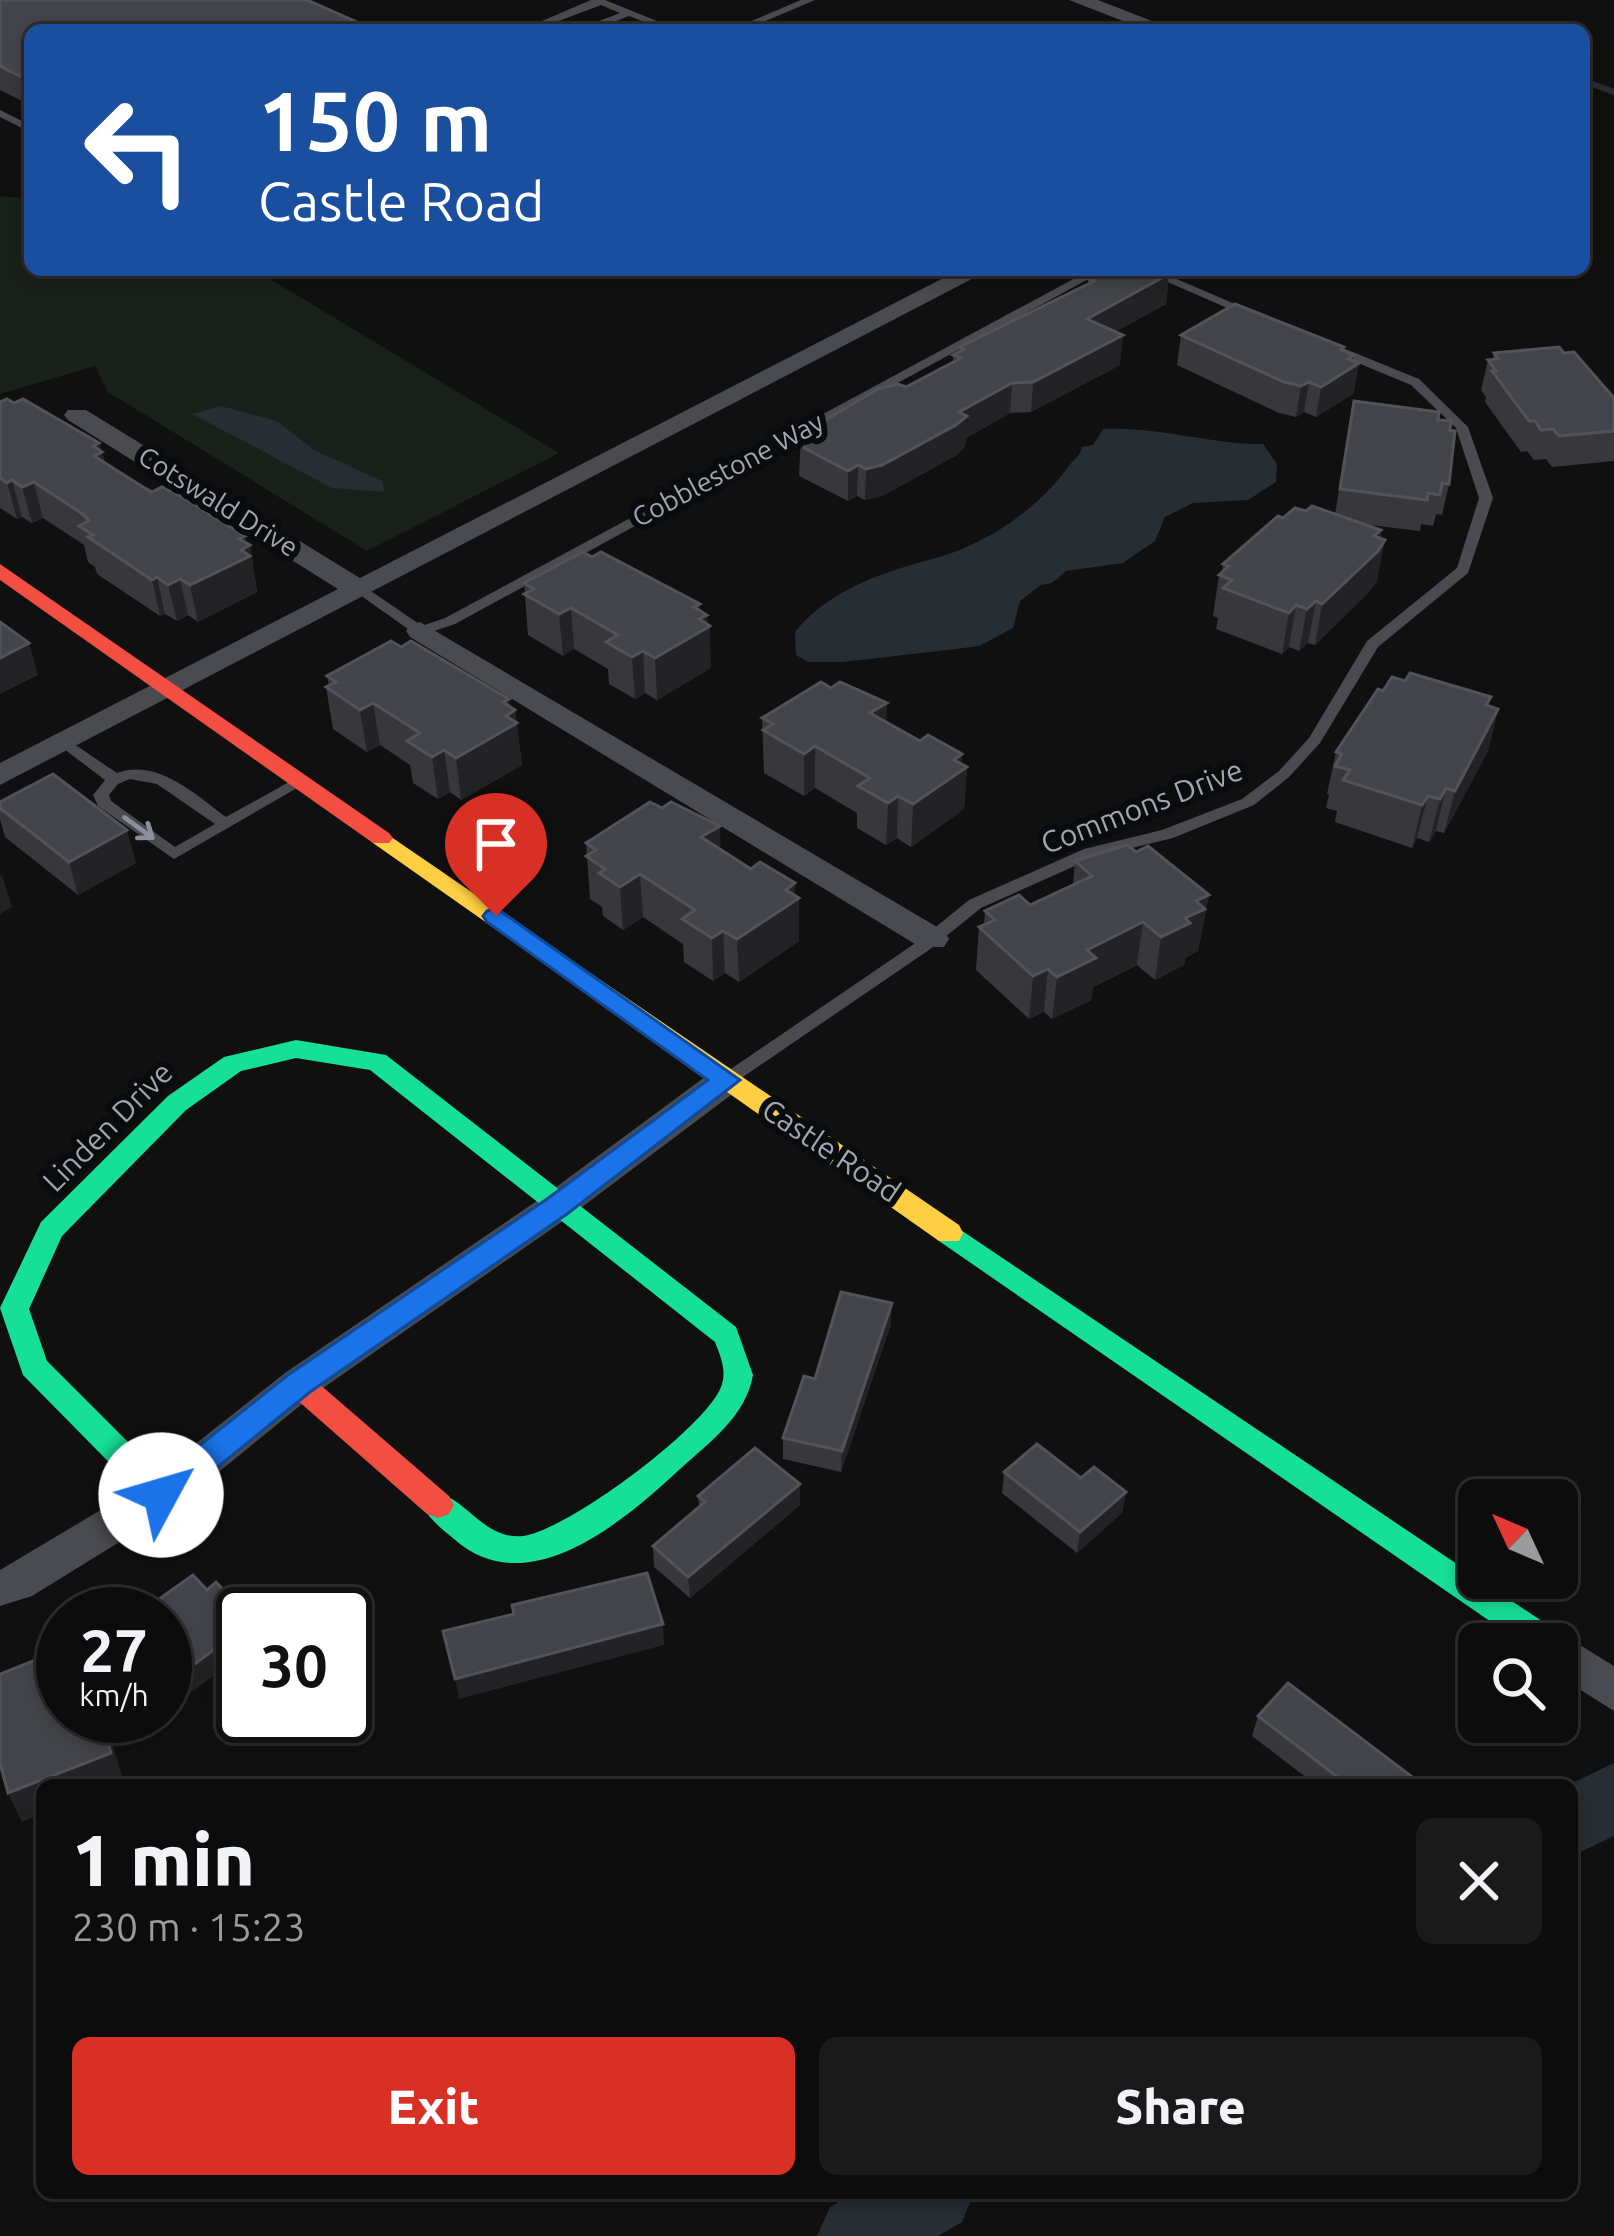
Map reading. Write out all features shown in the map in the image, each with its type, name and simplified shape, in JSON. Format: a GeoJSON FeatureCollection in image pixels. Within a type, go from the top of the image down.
{"type":"FeatureCollection","features":[{"type":"Feature","properties":{"kind":"street"},"geometry":{"type":"LineString","coordinates":[[1079,0],[1148,24]]}},
{"type":"Feature","properties":{"kind":"street"},"geometry":{"type":"LineString","coordinates":[[0,776],[965,276]]}},
{"type":"Feature","properties":{"kind":"street","name":"Cotswald Drive"},"geometry":{"type":"LineString","coordinates":[[76,415],[360,590]]}},
{"type":"Feature","properties":{"kind":"street","name":"Castle Road"},"geometry":{"type":"LineString","coordinates":[[0,569],[727,1080],[1519,1623]]}},
{"type":"Feature","properties":{"kind":"street"},"geometry":{"type":"LineString","coordinates":[[420,631],[932,939]]}},
{"type":"Feature","properties":{"kind":"street","name":"Linden Drive"},"geometry":{"type":"LineString","coordinates":[[161,1495],[34,1367],[14,1309],[45,1238],[189,1088],[238,1061],[279,1049],[328,1047],[377,1062],[726,1335],[739,1362],[739,1388],[721,1413],[590,1525],[563,1542],[526,1553],[485,1545],[299,1384]]}},
{"type":"Feature","properties":{"kind":"street"},"geometry":{"type":"LineString","coordinates":[[0,1588],[17,1583],[161,1495],[299,1384],[557,1206],[727,1080]]}},
{"type":"Feature","properties":{"kind":"street"},"geometry":{"type":"LineString","coordinates":[[1578,1665],[1614,1691]]}},
{"type":"Feature","properties":{"kind":"lane"},"geometry":{"type":"LineString","coordinates":[[750,24],[809,0]]}},
{"type":"Feature","properties":{"kind":"lane"},"geometry":{"type":"LineString","coordinates":[[541,24],[598,1],[658,24]]}},
{"type":"Feature","properties":{"kind":"lane"},"geometry":{"type":"LineString","coordinates":[[602,24],[628,13]]}},
{"type":"Feature","properties":{"kind":"lane","name":"Cobblestone Way"},"geometry":{"type":"LineString","coordinates":[[420,631],[450,621],[1088,276]]}},
{"type":"Feature","properties":{"kind":"lane"},"geometry":{"type":"LineString","coordinates":[[1160,276],[1270,322]]}},
{"type":"Feature","properties":{"kind":"lane","name":"Commons Drive"},"geometry":{"type":"LineString","coordinates":[[727,1080],[932,939],[975,904],[1090,853],[1167,833],[1248,802],[1284,774],[1315,740],[1372,644],[1463,570],[1486,498],[1462,427],[1415,382],[1312,339]]}},
{"type":"Feature","properties":{"kind":"lane"},"geometry":{"type":"LineString","coordinates":[[360,590],[420,631]]}},
{"type":"Feature","properties":{"kind":"lane"},"geometry":{"type":"LineString","coordinates":[[65,743],[116,780]]}},
{"type":"Feature","properties":{"kind":"lane"},"geometry":{"type":"LineString","coordinates":[[225,824],[155,775],[136,772],[105,786],[100,795],[104,803],[174,854],[303,780]]}},
{"type":"Feature","properties":{"kind":"shaded area"},"geometry":{"type":"Polygon","coordinates":[[[0,196],[24,198],[24,276],[265,276],[559,453],[367,551],[108,392],[95,366],[0,394],[0,196]]]}},
{"type":"Feature","properties":{"kind":"shaded area"},"geometry":{"type":"Polygon","coordinates":[[[221,406],[277,421],[314,450],[382,481],[385,492],[332,488],[192,414],[221,406]]]}},
{"type":"Feature","properties":{"kind":"shaded area"},"geometry":{"type":"Polygon","coordinates":[[[1103,429],[1263,444],[1277,464],[1276,482],[1248,500],[1193,503],[1165,517],[1155,541],[1123,563],[1066,571],[1020,601],[1013,628],[979,646],[843,662],[808,662],[796,655],[795,632],[825,604],[861,583],[996,532],[1044,495],[1082,447],[1093,445],[1103,429]]]}},
{"type":"Feature","properties":{"kind":"building"},"geometry":{"type":"Polygon","coordinates":[[[0,0],[307,0],[362,24],[24,24],[24,78],[0,66],[0,0]]]}},
{"type":"Feature","properties":{"kind":"building"},"geometry":{"type":"Polygon","coordinates":[[[1165,276],[1087,319],[1123,335],[1033,382],[1012,383],[959,412],[967,416],[956,425],[882,465],[866,469],[858,465],[848,471],[799,445],[810,440],[801,435],[878,389],[906,387],[961,358],[953,355],[964,349],[960,347],[1094,281],[1088,279],[1165,276]]]}},
{"type":"Feature","properties":{"kind":"building"},"geometry":{"type":"Polygon","coordinates":[[[1235,304],[1344,347],[1341,350],[1354,355],[1348,359],[1359,363],[1321,387],[1309,382],[1301,386],[1181,335],[1235,304]]]}},
{"type":"Feature","properties":{"kind":"building"},"geometry":{"type":"Polygon","coordinates":[[[1559,347],[1564,353],[1574,352],[1614,398],[1614,431],[1559,436],[1553,429],[1541,430],[1529,421],[1488,360],[1498,359],[1494,353],[1559,347]]]}},
{"type":"Feature","properties":{"kind":"building"},"geometry":{"type":"Polygon","coordinates":[[[23,399],[99,443],[93,446],[102,452],[94,456],[143,487],[152,492],[162,487],[177,494],[245,536],[239,539],[250,545],[241,550],[250,556],[190,585],[180,579],[168,585],[157,577],[152,580],[88,537],[93,535],[79,526],[89,521],[84,515],[34,482],[22,487],[0,478],[0,402],[14,403],[23,399]]]}},
{"type":"Feature","properties":{"kind":"building"},"geometry":{"type":"Polygon","coordinates":[[[1354,401],[1439,412],[1438,420],[1451,421],[1450,430],[1455,431],[1449,484],[1442,483],[1440,495],[1428,493],[1427,500],[1340,489],[1354,401]]]}},
{"type":"Feature","properties":{"kind":"building"},"geometry":{"type":"Polygon","coordinates":[[[1312,506],[1381,530],[1374,536],[1385,540],[1322,604],[1316,601],[1307,609],[1296,605],[1289,613],[1223,588],[1232,580],[1219,575],[1229,566],[1223,564],[1278,516],[1312,506]]]}},
{"type":"Feature","properties":{"kind":"building"},"geometry":{"type":"Polygon","coordinates":[[[583,552],[592,557],[601,552],[700,604],[694,607],[707,615],[699,619],[710,626],[655,658],[643,651],[632,657],[606,642],[618,635],[571,608],[559,614],[524,594],[534,589],[524,583],[583,552]]]}},
{"type":"Feature","properties":{"kind":"building"},"geometry":{"type":"Polygon","coordinates":[[[0,622],[29,643],[0,658],[0,622]]]}},
{"type":"Feature","properties":{"kind":"building"},"geometry":{"type":"Polygon","coordinates":[[[391,641],[401,647],[411,641],[509,699],[503,702],[515,710],[506,716],[517,723],[456,758],[444,750],[432,757],[407,741],[420,733],[373,703],[360,710],[326,687],[336,682],[327,676],[391,641]]]}},
{"type":"Feature","properties":{"kind":"building"},"geometry":{"type":"Polygon","coordinates":[[[1410,673],[1491,697],[1486,705],[1498,709],[1455,791],[1446,788],[1440,799],[1428,796],[1422,805],[1343,780],[1350,770],[1335,766],[1342,754],[1336,752],[1378,689],[1383,691],[1392,677],[1405,681],[1410,673]]]}},
{"type":"Feature","properties":{"kind":"building"},"geometry":{"type":"Polygon","coordinates":[[[821,682],[831,688],[840,682],[887,703],[870,713],[920,741],[928,735],[962,754],[954,760],[967,767],[913,804],[898,796],[888,803],[858,786],[870,778],[815,746],[804,754],[763,730],[773,724],[762,718],[821,682]]]}},
{"type":"Feature","properties":{"kind":"building"},"geometry":{"type":"Polygon","coordinates":[[[53,774],[127,830],[69,862],[0,808],[0,802],[53,774]]]}},
{"type":"Feature","properties":{"kind":"building"},"geometry":{"type":"Polygon","coordinates":[[[650,802],[662,808],[671,802],[720,826],[701,837],[751,869],[760,862],[795,883],[786,890],[799,898],[737,939],[723,931],[712,938],[682,919],[695,910],[640,874],[620,887],[599,873],[605,869],[586,856],[596,850],[586,843],[650,802]]]}},
{"type":"Feature","properties":{"kind":"building"},"geometry":{"type":"Polygon","coordinates":[[[1127,845],[1136,852],[1148,846],[1209,895],[1196,901],[1205,909],[1185,918],[1190,923],[1161,937],[1143,922],[1087,950],[1096,958],[1057,977],[1048,969],[1033,976],[979,927],[995,920],[985,911],[1019,895],[1030,905],[1092,876],[1075,861],[1127,845]]]}},
{"type":"Feature","properties":{"kind":"building"},"geometry":{"type":"Polygon","coordinates":[[[841,1292],[892,1303],[842,1451],[783,1438],[804,1376],[815,1379],[841,1292]]]}},
{"type":"Feature","properties":{"kind":"building"},"geometry":{"type":"Polygon","coordinates":[[[1037,1444],[1081,1478],[1094,1467],[1126,1492],[1080,1532],[1004,1472],[1037,1444]]]}},
{"type":"Feature","properties":{"kind":"building"},"geometry":{"type":"Polygon","coordinates":[[[755,1448],[800,1484],[688,1577],[653,1546],[705,1502],[698,1496],[755,1448]]]}},
{"type":"Feature","properties":{"kind":"building"},"geometry":{"type":"Polygon","coordinates":[[[647,1573],[663,1624],[455,1679],[443,1631],[514,1614],[512,1605],[647,1573]]]}},
{"type":"Feature","properties":{"kind":"building"},"geometry":{"type":"Polygon","coordinates":[[[193,1575],[207,1590],[216,1582],[221,1587],[216,1587],[216,1648],[192,1666],[192,1587],[176,1587],[193,1575]]]}},
{"type":"Feature","properties":{"kind":"building"},"geometry":{"type":"Polygon","coordinates":[[[36,1660],[36,1743],[108,1743],[111,1753],[8,1793],[0,1763],[0,1674],[36,1660]]]}},
{"type":"Feature","properties":{"kind":"building"},"geometry":{"type":"Polygon","coordinates":[[[1288,1683],[1411,1776],[1340,1779],[1258,1716],[1288,1683]]]}},
{"type":"Feature","properties":{"kind":"waterway"},"geometry":{"type":"LineString","coordinates":[[1590,83],[1614,92]]}},
{"type":"Feature","properties":{"kind":"waterway"},"geometry":{"type":"LineString","coordinates":[[1578,1818],[1614,1797]]}},
{"type":"Feature","properties":{"kind":"waterway"},"geometry":{"type":"LineString","coordinates":[[859,2236],[923,2199]]}},
{"type":"Feature","properties":{"kind":"traffic: fast"},"geometry":{"type":"LineString","coordinates":[[161,1495],[34,1367],[14,1309],[51,1230],[177,1103],[233,1064],[296,1049],[377,1062],[726,1335],[736,1358],[737,1383],[721,1413],[613,1508],[581,1529],[550,1544],[519,1550],[489,1546],[438,1505]]}},
{"type":"Feature","properties":{"kind":"traffic: fast"},"geometry":{"type":"LineString","coordinates":[[949,1233],[1518,1623]]}},
{"type":"Feature","properties":{"kind":"traffic: slow"},"geometry":{"type":"LineString","coordinates":[[381,838],[949,1233]]}},
{"type":"Feature","properties":{"kind":"traffic: jam"},"geometry":{"type":"LineString","coordinates":[[0,570],[381,838]]}},
{"type":"Feature","properties":{"kind":"traffic: jam"},"geometry":{"type":"LineString","coordinates":[[299,1384],[438,1505]]}},
{"type":"Feature","properties":{"kind":"route"},"geometry":{"type":"LineString","coordinates":[[161,1495],[299,1384],[557,1206],[727,1080],[496,916]]}}]}
